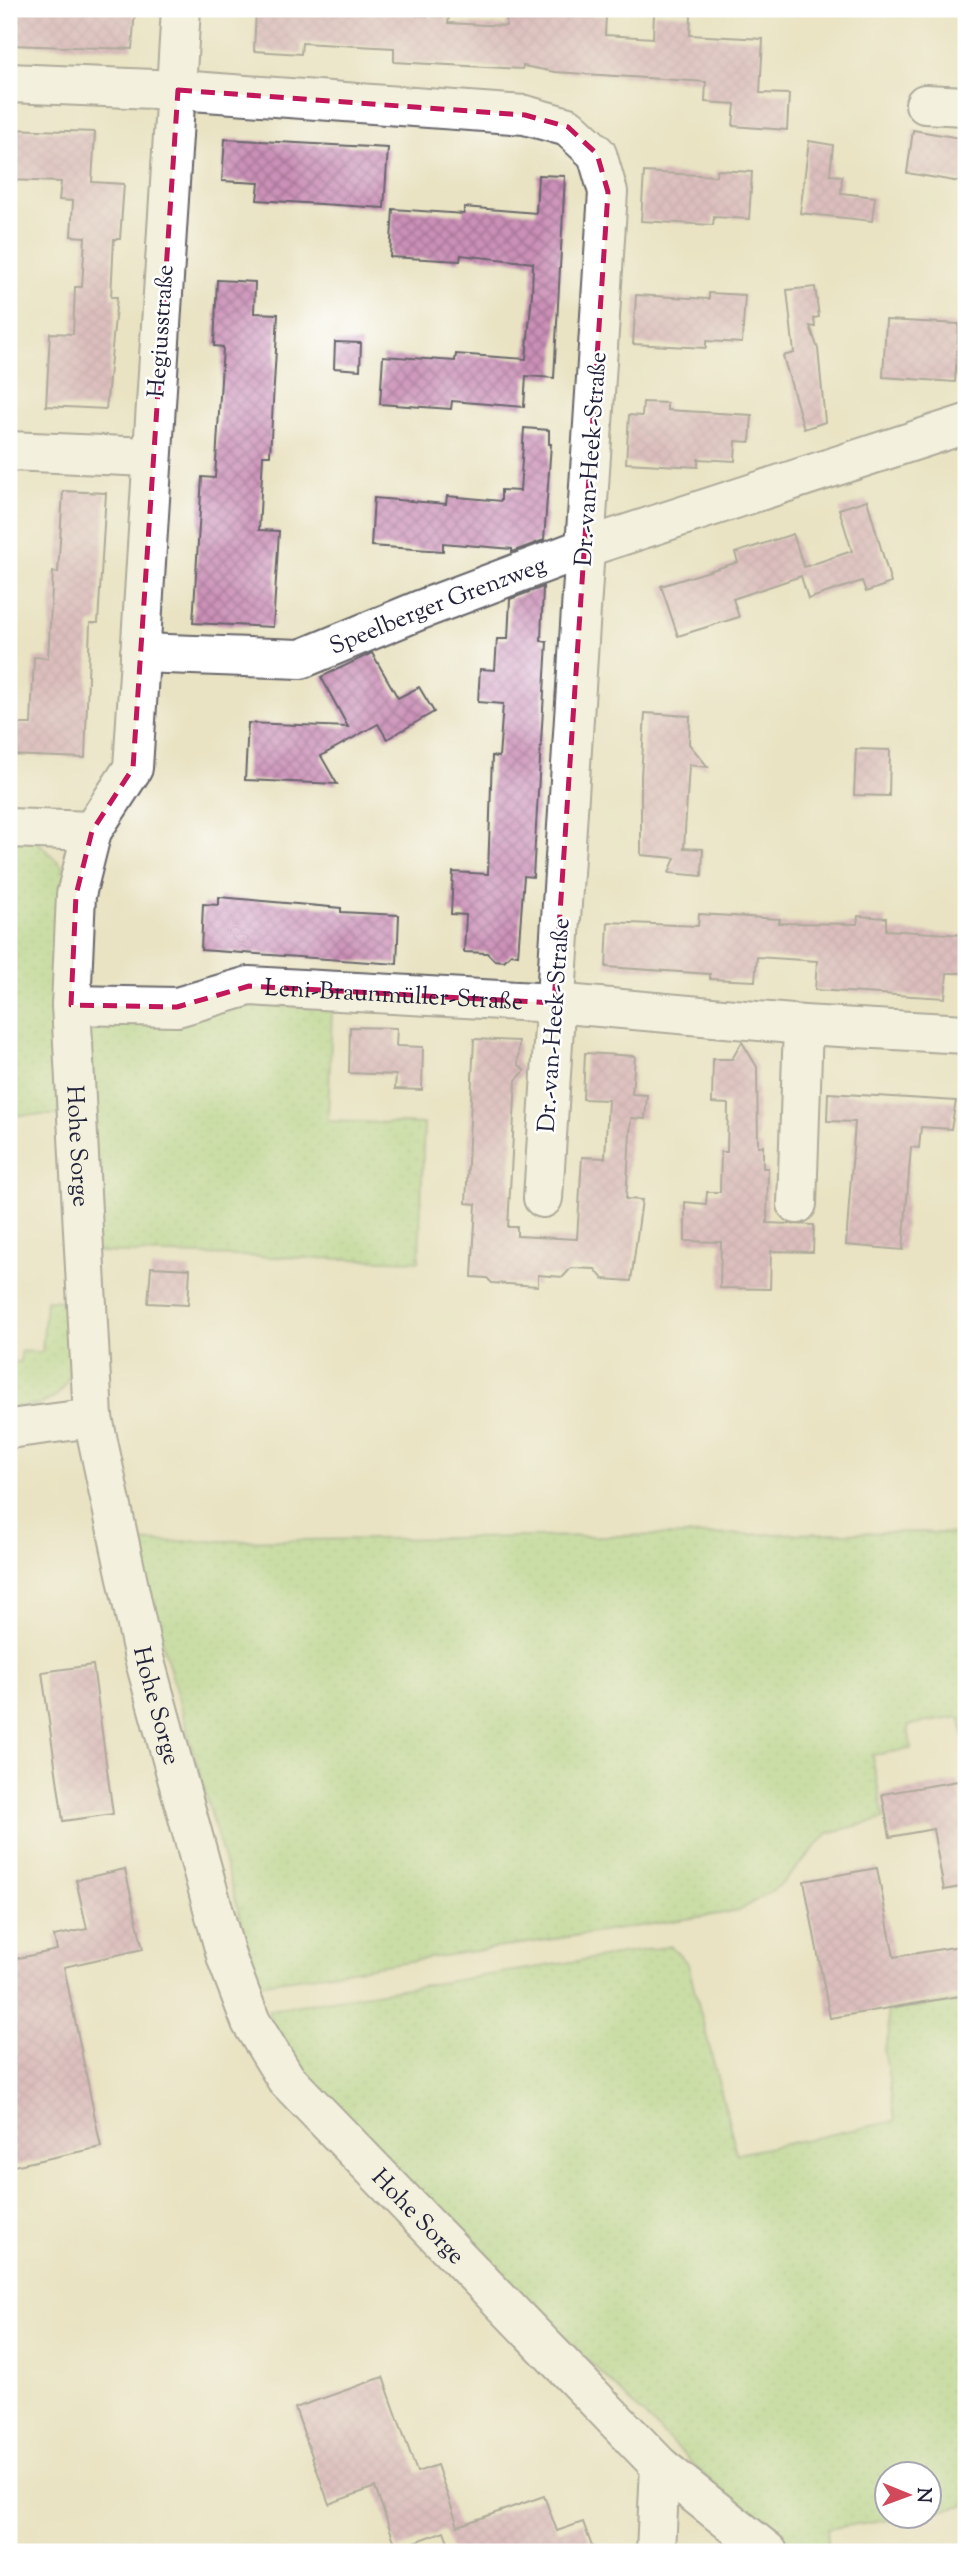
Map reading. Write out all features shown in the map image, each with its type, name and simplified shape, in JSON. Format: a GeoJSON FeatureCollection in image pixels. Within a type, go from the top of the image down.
{"type":"FeatureCollection","features":[{"type":"Feature","properties":{"kind":"street","name":"Hegiusstraße"},"geometry":{"type":"LineString","coordinates":[[140,653],[150,457],[178,90],[181,9]]}},
{"type":"Feature","properties":{"kind":"street","name":"Dr.-van-Heek-Straße"},"geometry":{"type":"LineString","coordinates":[[9,83],[178,90],[525,115],[568,127],[597,154],[608,192],[543,1198]]}},
{"type":"Feature","properties":{"kind":"street"},"geometry":{"type":"LineString","coordinates":[[925,104],[966,106]]}},
{"type":"Feature","properties":{"kind":"street","name":"Speelberger Grenzweg"},"geometry":{"type":"LineString","coordinates":[[140,653],[301,659],[420,610],[584,548],[966,425]]}},
{"type":"Feature","properties":{"kind":"street"},"geometry":{"type":"LineString","coordinates":[[9,451],[150,457]]}},
{"type":"Feature","properties":{"kind":"street","name":"Hohe Sorge"},"geometry":{"type":"LineString","coordinates":[[140,653],[133,768],[92,831],[76,895],[71,1005],[93,1418],[144,1658],[227,1959],[251,2022],[286,2079],[660,2466],[768,2552]]}},
{"type":"Feature","properties":{"kind":"street"},"geometry":{"type":"LineString","coordinates":[[9,828],[92,831]]}},
{"type":"Feature","properties":{"kind":"street","name":"Leni-Braunmüller-Straße"},"geometry":{"type":"LineString","coordinates":[[71,1005],[177,1007],[249,986],[554,1003],[803,1025],[966,1034]]}},
{"type":"Feature","properties":{"kind":"street"},"geometry":{"type":"LineString","coordinates":[[797,1204],[803,1025]]}},
{"type":"Feature","properties":{"kind":"street"},"geometry":{"type":"LineString","coordinates":[[9,1429],[93,1418]]}},
{"type":"Feature","properties":{"kind":"street"},"geometry":{"type":"LineString","coordinates":[[656,2552],[660,2466]]}},
{"type":"Feature","properties":{"kind":"highlighted area"},"geometry":{"type":"Polygon","coordinates":[[[178,90],[525,115],[568,127],[597,154],[608,192],[554,1003],[249,986],[177,1007],[71,1005],[76,895],[92,831],[133,768],[178,90]]]}},
{"type":"Feature","properties":{"kind":"green space"},"geometry":{"type":"Polygon","coordinates":[[[9,835],[32,836],[64,868],[59,1115],[9,1115],[9,835]]]}},
{"type":"Feature","properties":{"kind":"green space"},"geometry":{"type":"Polygon","coordinates":[[[248,1006],[332,1007],[328,1121],[424,1124],[419,1261],[94,1252],[84,1035],[100,1019],[248,1006]]]}},
{"type":"Feature","properties":{"kind":"green space"},"geometry":{"type":"Polygon","coordinates":[[[46,1300],[69,1301],[73,1345],[70,1374],[65,1386],[56,1396],[38,1404],[9,1408],[9,1361],[20,1362],[21,1351],[42,1352],[46,1300]]]}},
{"type":"Feature","properties":{"kind":"green space"},"geometry":{"type":"Polygon","coordinates":[[[922,1532],[966,1535],[966,1747],[960,1717],[908,1725],[911,1749],[872,1755],[884,1819],[828,1833],[782,1884],[739,1911],[259,1984],[134,1542],[922,1532]]]}},
{"type":"Feature","properties":{"kind":"green space"},"geometry":{"type":"Polygon","coordinates":[[[671,1946],[688,1964],[737,2154],[895,2121],[884,2048],[889,2034],[887,2011],[966,2000],[966,2505],[944,2509],[944,2460],[874,2460],[874,2521],[827,2529],[829,2552],[790,2549],[722,2493],[318,2091],[278,2039],[268,2010],[671,1946]]]}},
{"type":"Feature","properties":{"kind":"building"},"geometry":{"type":"Polygon","coordinates":[[[9,9],[135,9],[132,49],[9,45],[9,9]]]}},
{"type":"Feature","properties":{"kind":"building"},"geometry":{"type":"Polygon","coordinates":[[[256,9],[398,9],[397,14],[449,17],[448,23],[506,26],[507,9],[545,9],[544,12],[606,16],[605,35],[653,38],[654,13],[691,15],[690,35],[763,39],[760,93],[789,94],[787,130],[733,126],[735,104],[705,102],[706,82],[555,72],[523,66],[522,69],[394,62],[394,48],[302,43],[301,54],[254,51],[256,9]]]}},
{"type":"Feature","properties":{"kind":"building"},"geometry":{"type":"Polygon","coordinates":[[[9,129],[95,132],[92,182],[124,184],[120,239],[114,239],[111,297],[117,297],[106,409],[46,406],[50,333],[73,334],[75,287],[82,287],[85,237],[71,236],[73,201],[59,200],[61,182],[9,180],[9,129]]]}},
{"type":"Feature","properties":{"kind":"building"},"geometry":{"type":"Polygon","coordinates":[[[913,130],[966,139],[966,183],[907,173],[913,130]]]}},
{"type":"Feature","properties":{"kind":"building"},"geometry":{"type":"Polygon","coordinates":[[[225,139],[388,148],[384,208],[257,200],[259,183],[222,181],[225,139]]]}},
{"type":"Feature","properties":{"kind":"building"},"geometry":{"type":"Polygon","coordinates":[[[809,141],[833,145],[830,175],[842,176],[841,193],[875,197],[872,221],[800,213],[809,141]]]}},
{"type":"Feature","properties":{"kind":"building"},"geometry":{"type":"Polygon","coordinates":[[[717,170],[752,172],[749,219],[714,217],[713,225],[641,221],[644,172],[716,176],[717,170]]]}},
{"type":"Feature","properties":{"kind":"building"},"geometry":{"type":"Polygon","coordinates":[[[538,175],[565,176],[554,378],[526,376],[524,407],[452,401],[451,409],[380,404],[383,356],[455,361],[456,354],[526,359],[532,294],[533,263],[461,255],[460,261],[390,257],[393,209],[464,214],[464,207],[536,213],[538,175]]]}},
{"type":"Feature","properties":{"kind":"building"},"geometry":{"type":"Polygon","coordinates":[[[217,280],[255,282],[254,313],[278,314],[270,455],[263,455],[259,530],[279,531],[273,627],[193,623],[202,477],[215,478],[223,347],[214,346],[217,280]]]}},
{"type":"Feature","properties":{"kind":"building"},"geometry":{"type":"Polygon","coordinates":[[[815,287],[819,317],[814,318],[815,327],[810,326],[818,349],[825,422],[804,429],[783,356],[794,353],[787,290],[815,287]]]}},
{"type":"Feature","properties":{"kind":"building"},"geometry":{"type":"Polygon","coordinates":[[[709,293],[745,295],[742,343],[706,341],[706,348],[633,344],[636,295],[709,299],[709,293]]]}},
{"type":"Feature","properties":{"kind":"building"},"geometry":{"type":"Polygon","coordinates":[[[886,320],[959,324],[955,382],[883,377],[886,320]]]}},
{"type":"Feature","properties":{"kind":"building"},"geometry":{"type":"Polygon","coordinates":[[[335,342],[361,343],[360,370],[334,368],[335,342]]]}},
{"type":"Feature","properties":{"kind":"building"},"geometry":{"type":"Polygon","coordinates":[[[643,402],[667,403],[667,410],[752,415],[750,442],[736,441],[735,461],[698,459],[698,467],[626,463],[629,415],[642,416],[643,402]]]}},
{"type":"Feature","properties":{"kind":"building"},"geometry":{"type":"Polygon","coordinates":[[[524,428],[549,430],[551,444],[544,540],[512,552],[512,549],[443,543],[443,551],[371,546],[374,498],[446,504],[447,496],[501,501],[501,490],[520,491],[524,428]]]}},
{"type":"Feature","properties":{"kind":"building"},"geometry":{"type":"Polygon","coordinates":[[[63,491],[106,493],[98,623],[90,623],[85,758],[9,755],[9,724],[31,724],[34,657],[48,658],[53,572],[58,573],[63,491]]]}},
{"type":"Feature","properties":{"kind":"building"},"geometry":{"type":"Polygon","coordinates":[[[867,500],[891,583],[866,592],[862,581],[808,599],[801,576],[733,599],[739,617],[678,636],[661,586],[738,562],[735,553],[793,534],[804,567],[852,551],[839,509],[867,500]]]}},
{"type":"Feature","properties":{"kind":"building"},"geometry":{"type":"Polygon","coordinates":[[[543,587],[541,641],[547,642],[533,877],[524,876],[518,955],[511,954],[504,961],[494,960],[487,953],[464,952],[466,915],[451,914],[453,872],[488,874],[492,756],[499,757],[503,704],[478,702],[480,669],[495,670],[497,639],[508,639],[510,599],[543,587]]]}},
{"type":"Feature","properties":{"kind":"building"},"geometry":{"type":"Polygon","coordinates":[[[372,653],[398,698],[419,687],[434,712],[387,739],[378,724],[321,756],[337,784],[245,780],[248,723],[348,727],[321,677],[372,653]]]}},
{"type":"Feature","properties":{"kind":"building"},"geometry":{"type":"Polygon","coordinates":[[[645,713],[690,716],[689,744],[708,767],[689,765],[684,848],[703,849],[702,876],[669,873],[675,858],[641,855],[641,776],[645,713]]]}},
{"type":"Feature","properties":{"kind":"building"},"geometry":{"type":"Polygon","coordinates":[[[856,749],[890,750],[889,796],[854,795],[856,749]]]}},
{"type":"Feature","properties":{"kind":"building"},"geometry":{"type":"Polygon","coordinates":[[[219,897],[341,908],[341,912],[399,915],[397,964],[201,950],[203,904],[219,905],[219,897]]]}},
{"type":"Feature","properties":{"kind":"building"},"geometry":{"type":"Polygon","coordinates":[[[699,914],[780,919],[779,923],[857,924],[858,916],[886,918],[886,930],[964,935],[962,973],[947,973],[945,998],[815,990],[817,961],[757,957],[755,981],[710,979],[710,974],[606,967],[608,922],[698,926],[699,914]]]}},
{"type":"Feature","properties":{"kind":"building"},"geometry":{"type":"Polygon","coordinates":[[[350,1027],[397,1028],[396,1046],[423,1047],[422,1090],[395,1089],[396,1075],[349,1073],[350,1027]]]}},
{"type":"Feature","properties":{"kind":"building"},"geometry":{"type":"Polygon","coordinates":[[[474,1039],[519,1041],[518,1064],[525,1071],[516,1080],[508,1227],[517,1227],[517,1236],[577,1239],[582,1157],[605,1158],[608,1100],[583,1099],[585,1053],[635,1056],[632,1094],[647,1095],[645,1119],[631,1118],[626,1199],[642,1200],[631,1281],[603,1279],[595,1269],[571,1268],[563,1277],[538,1275],[538,1286],[492,1283],[487,1278],[472,1277],[476,1204],[466,1203],[474,1039]]]}},
{"type":"Feature","properties":{"kind":"building"},"geometry":{"type":"Polygon","coordinates":[[[742,1042],[757,1067],[758,1146],[763,1146],[763,1168],[768,1168],[767,1223],[814,1225],[813,1252],[771,1251],[770,1289],[720,1288],[721,1242],[685,1241],[685,1202],[706,1204],[707,1192],[720,1192],[721,1152],[727,1152],[728,1104],[712,1103],[713,1059],[732,1059],[742,1042]]]}},
{"type":"Feature","properties":{"kind":"building"},"geometry":{"type":"Polygon","coordinates":[[[828,1093],[956,1101],[951,1129],[921,1127],[919,1148],[911,1147],[903,1250],[846,1245],[855,1122],[827,1121],[828,1093]]]}},
{"type":"Feature","properties":{"kind":"building"},"geometry":{"type":"Polygon","coordinates":[[[151,1267],[190,1269],[188,1305],[148,1303],[151,1267]]]}},
{"type":"Feature","properties":{"kind":"building"},"geometry":{"type":"Polygon","coordinates":[[[93,1665],[113,1814],[63,1821],[42,1672],[93,1665]]]}},
{"type":"Feature","properties":{"kind":"building"},"geometry":{"type":"Polygon","coordinates":[[[958,1781],[966,1831],[966,1886],[944,1890],[933,1829],[890,1837],[882,1794],[958,1781]]]}},
{"type":"Feature","properties":{"kind":"building"},"geometry":{"type":"Polygon","coordinates":[[[877,1868],[894,1957],[966,1945],[966,1995],[830,2018],[804,1881],[877,1868]]]}},
{"type":"Feature","properties":{"kind":"building"},"geometry":{"type":"Polygon","coordinates":[[[125,1869],[143,1949],[64,1967],[101,2147],[9,2167],[9,1960],[57,1950],[54,1936],[87,1929],[76,1880],[125,1869]]]}},
{"type":"Feature","properties":{"kind":"building"},"geometry":{"type":"Polygon","coordinates":[[[383,2377],[417,2472],[437,2465],[458,2526],[544,2496],[557,2531],[583,2522],[594,2552],[452,2552],[444,2531],[397,2549],[375,2487],[329,2504],[295,2408],[383,2377]]]}}]}
